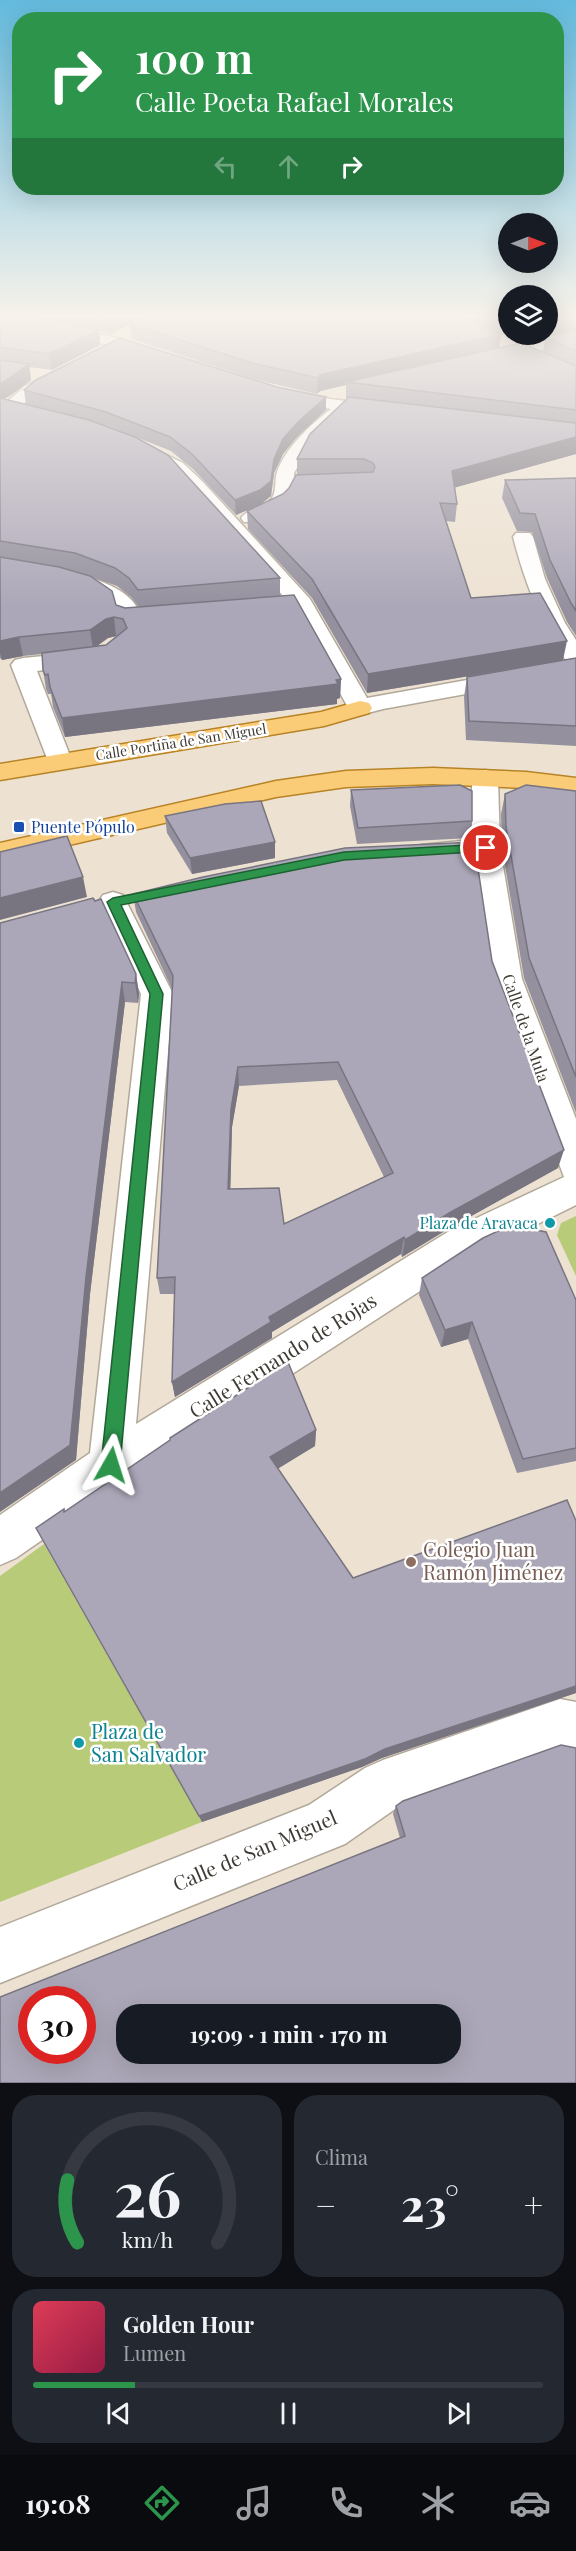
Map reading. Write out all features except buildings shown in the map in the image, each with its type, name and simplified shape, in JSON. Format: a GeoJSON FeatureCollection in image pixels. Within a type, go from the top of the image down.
{"type":"FeatureCollection","features":[{"type":"Feature","properties":{"kind":"main road","name":"Calle Portiña de San Miguel"},"geometry":{"type":"LineString","coordinates":[[0,772],[324,719],[360,708]]}},
{"type":"Feature","properties":{"kind":"main road"},"geometry":{"type":"LineString","coordinates":[[0,852],[276,789],[346,779],[388,776],[485,778],[576,786]]}},
{"type":"Feature","properties":{"kind":"street"},"geometry":{"type":"LineString","coordinates":[[232,526],[268,511],[280,502],[286,484],[285,473],[299,450],[333,414]]}},
{"type":"Feature","properties":{"kind":"street"},"geometry":{"type":"LineString","coordinates":[[144,448],[177,466],[302,604],[360,708],[380,702],[576,667]]}},
{"type":"Feature","properties":{"kind":"street"},"geometry":{"type":"LineString","coordinates":[[286,484],[308,484]]}},
{"type":"Feature","properties":{"kind":"street"},"geometry":{"type":"LineString","coordinates":[[522,537],[534,579],[554,623],[576,658]]}},
{"type":"Feature","properties":{"kind":"street"},"geometry":{"type":"LineString","coordinates":[[0,567],[66,578],[116,597],[127,607],[128,618],[185,614]]}},
{"type":"Feature","properties":{"kind":"street"},"geometry":{"type":"LineString","coordinates":[[279,606],[302,604]]}},
{"type":"Feature","properties":{"kind":"street"},"geometry":{"type":"LineString","coordinates":[[59,761],[23,665],[100,657],[108,651]]}},
{"type":"Feature","properties":{"kind":"street","name":"Calle de la Mula"},"geometry":{"type":"LineString","coordinates":[[485,778],[486,848],[506,979],[576,1166]]}},
{"type":"Feature","properties":{"kind":"street"},"geometry":{"type":"LineString","coordinates":[[403,853],[486,848]]}},
{"type":"Feature","properties":{"kind":"street"},"geometry":{"type":"LineString","coordinates":[[111,1465],[157,994],[113,903]]}},
{"type":"Feature","properties":{"kind":"street","name":"Calle Fernando de Rojas"},"geometry":{"type":"LineString","coordinates":[[0,1542],[111,1465],[464,1242],[576,1188]]}},
{"type":"Feature","properties":{"kind":"street","name":"Calle de San Miguel"},"geometry":{"type":"LineString","coordinates":[[0,1955],[326,1825],[383,1786],[560,1724],[576,1727]]}},
{"type":"Feature","properties":{"kind":"green space"},"geometry":{"type":"Polygon","coordinates":[[[576,1216],[576,1276],[557,1235],[561,1223],[576,1216]]]}},
{"type":"Feature","properties":{"kind":"green space","name":"Plaza de San Salvador"},"geometry":{"type":"Polygon","coordinates":[[[44,1544],[202,1822],[0,1902],[0,1576],[44,1544]]]}},
{"type":"Feature","properties":{"kind":"place","name":"Puente Pópulo"},"geometry":{"type":"Point","coordinates":[19,827]}},
{"type":"Feature","properties":{"kind":"place","name":"Plaza de Aravaca"},"geometry":{"type":"Point","coordinates":[550,1223]}},
{"type":"Feature","properties":{"kind":"place","name":"Colegio Juan Ramón Jiménez"},"geometry":{"type":"Point","coordinates":[411,1562]}},
{"type":"Feature","properties":{"kind":"place","name":"Plaza de San Salvador"},"geometry":{"type":"Point","coordinates":[79,1743]}},
{"type":"Feature","properties":{"kind":"route"},"geometry":{"type":"LineString","coordinates":[[111,1465],[157,994],[113,902],[344,856],[486,848]]}}]}
